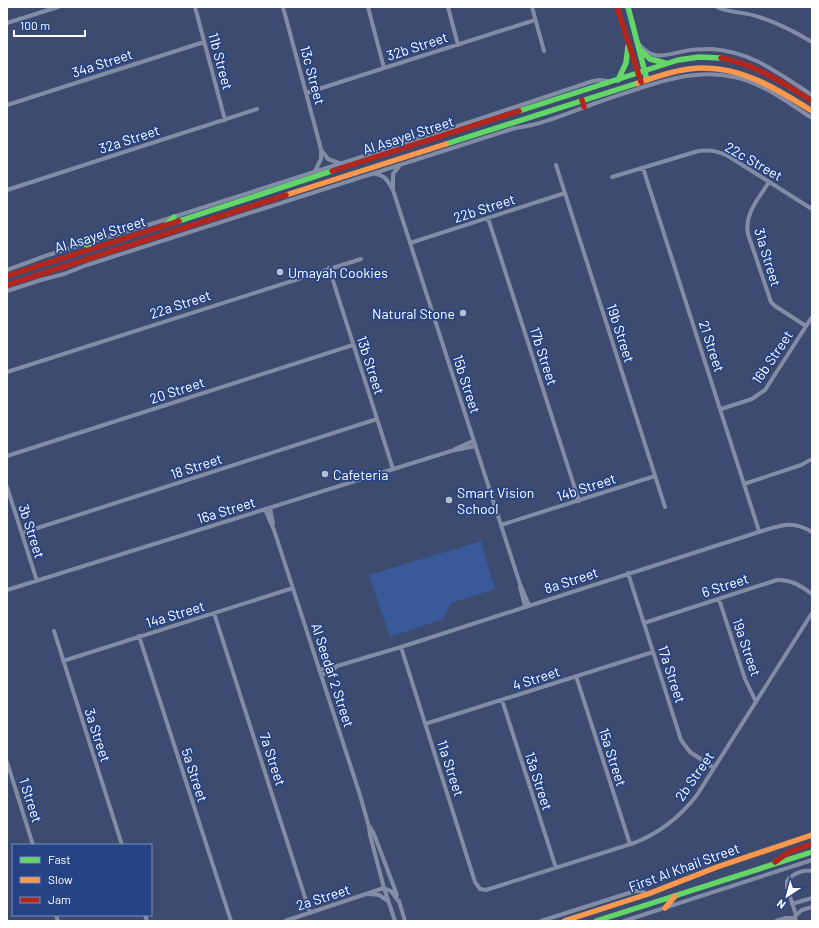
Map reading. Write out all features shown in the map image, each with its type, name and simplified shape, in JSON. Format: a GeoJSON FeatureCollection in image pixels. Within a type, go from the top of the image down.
{"type":"FeatureCollection","features":[{"type":"Feature","properties":{"kind":"street"},"geometry":{"type":"LineString","coordinates":[[7,23],[58,7]]}},
{"type":"Feature","properties":{"kind":"street","name":"11b Street"},"geometry":{"type":"LineString","coordinates":[[195,7],[225,120]]}},
{"type":"Feature","properties":{"kind":"street","name":"13c Street"},"geometry":{"type":"LineString","coordinates":[[284,7],[321,149],[321,159],[315,172]]}},
{"type":"Feature","properties":{"kind":"street"},"geometry":{"type":"LineString","coordinates":[[368,7],[384,68]]}},
{"type":"Feature","properties":{"kind":"street"},"geometry":{"type":"LineString","coordinates":[[448,7],[458,45]]}},
{"type":"Feature","properties":{"kind":"street"},"geometry":{"type":"LineString","coordinates":[[532,7],[544,51]]}},
{"type":"Feature","properties":{"kind":"street"},"geometry":{"type":"LineString","coordinates":[[617,7],[644,81]]}},
{"type":"Feature","properties":{"kind":"street"},"geometry":{"type":"LineString","coordinates":[[628,7],[638,43],[641,72]]}},
{"type":"Feature","properties":{"kind":"street"},"geometry":{"type":"LineString","coordinates":[[717,7],[724,10],[759,17],[793,31],[812,42]]}},
{"type":"Feature","properties":{"kind":"street","name":"32b Street"},"geometry":{"type":"LineString","coordinates":[[306,93],[535,20]]}},
{"type":"Feature","properties":{"kind":"street"},"geometry":{"type":"LineString","coordinates":[[618,80],[626,61],[628,49],[627,37]]}},
{"type":"Feature","properties":{"kind":"street","name":"34a Street"},"geometry":{"type":"LineString","coordinates":[[7,105],[204,42]]}},
{"type":"Feature","properties":{"kind":"street"},"geometry":{"type":"LineString","coordinates":[[638,43],[648,53],[660,56],[698,49],[721,50],[741,54],[760,62],[812,95]]}},
{"type":"Feature","properties":{"kind":"street"},"geometry":{"type":"LineString","coordinates":[[639,50],[650,59],[669,63]]}},
{"type":"Feature","properties":{"kind":"street","name":"Al Asayel Street"},"geometry":{"type":"LineString","coordinates":[[7,276],[165,226],[450,131],[688,58],[708,57],[737,60],[756,67],[812,101]]}},
{"type":"Feature","properties":{"kind":"street","name":"Al Asayel Street"},"geometry":{"type":"LineString","coordinates":[[7,285],[350,175],[474,138],[582,100],[644,81],[691,69],[717,68],[764,82],[812,111]]}},
{"type":"Feature","properties":{"kind":"street"},"geometry":{"type":"LineString","coordinates":[[7,291],[64,274],[83,266],[402,164],[474,138],[535,124],[683,76],[734,74],[766,89],[812,118]]}},
{"type":"Feature","properties":{"kind":"street"},"geometry":{"type":"LineString","coordinates":[[582,100],[584,107]]}},
{"type":"Feature","properties":{"kind":"street","name":"32a Street"},"geometry":{"type":"LineString","coordinates":[[7,190],[257,109]]}},
{"type":"Feature","properties":{"kind":"street"},"geometry":{"type":"LineString","coordinates":[[7,270],[84,244],[450,131]]}},
{"type":"Feature","properties":{"kind":"street"},"geometry":{"type":"LineString","coordinates":[[321,149],[332,161],[343,163]]}},
{"type":"Feature","properties":{"kind":"street","name":"22c Street"},"geometry":{"type":"LineString","coordinates":[[612,177],[695,152],[710,150],[728,156],[812,209]]}},
{"type":"Feature","properties":{"kind":"street","name":"15b Street"},"geometry":{"type":"LineString","coordinates":[[393,190],[393,174],[397,167],[402,164]]}},
{"type":"Feature","properties":{"kind":"street","name":"19b Street"},"geometry":{"type":"LineString","coordinates":[[556,165],[665,507]]}},
{"type":"Feature","properties":{"kind":"street","name":"21 Street"},"geometry":{"type":"LineString","coordinates":[[643,168],[759,531]]}},
{"type":"Feature","properties":{"kind":"street","name":"15b Street"},"geometry":{"type":"LineString","coordinates":[[350,175],[378,174],[383,176],[388,181],[393,190],[527,606]]}},
{"type":"Feature","properties":{"kind":"street","name":"31a Street"},"geometry":{"type":"LineString","coordinates":[[769,182],[748,216],[746,225],[748,234],[769,299],[775,306],[806,326]]}},
{"type":"Feature","properties":{"kind":"street","name":"22b Street"},"geometry":{"type":"LineString","coordinates":[[410,243],[565,192]]}},
{"type":"Feature","properties":{"kind":"street"},"geometry":{"type":"LineString","coordinates":[[165,226],[174,217]]}},
{"type":"Feature","properties":{"kind":"street","name":"17b Street"},"geometry":{"type":"LineString","coordinates":[[488,218],[579,501]]}},
{"type":"Feature","properties":{"kind":"street"},"geometry":{"type":"LineString","coordinates":[[84,244],[94,248]]}},
{"type":"Feature","properties":{"kind":"street","name":"22a Street"},"geometry":{"type":"LineString","coordinates":[[7,372],[361,259]]}},
{"type":"Feature","properties":{"kind":"street","name":"13b Street"},"geometry":{"type":"LineString","coordinates":[[329,268],[393,469]]}},
{"type":"Feature","properties":{"kind":"street","name":"16b Street"},"geometry":{"type":"LineString","coordinates":[[720,409],[752,399],[765,390],[812,317]]}},
{"type":"Feature","properties":{"kind":"street","name":"20 Street"},"geometry":{"type":"LineString","coordinates":[[7,456],[353,345]]}},
{"type":"Feature","properties":{"kind":"street","name":"18 Street"},"geometry":{"type":"LineString","coordinates":[[22,533],[377,419]]}},
{"type":"Feature","properties":{"kind":"street","name":"16a Street"},"geometry":{"type":"LineString","coordinates":[[451,451],[473,441]]}},
{"type":"Feature","properties":{"kind":"street","name":"16a Street"},"geometry":{"type":"LineString","coordinates":[[7,590],[451,451],[475,446]]}},
{"type":"Feature","properties":{"kind":"street"},"geometry":{"type":"LineString","coordinates":[[744,484],[801,465],[812,459]]}},
{"type":"Feature","properties":{"kind":"street","name":"14b Street"},"geometry":{"type":"LineString","coordinates":[[501,525],[655,476]]}},
{"type":"Feature","properties":{"kind":"street","name":"3b Street"},"geometry":{"type":"LineString","coordinates":[[7,487],[37,581]]}},
{"type":"Feature","properties":{"kind":"street","name":"Al Seedaf 2 Street"},"geometry":{"type":"LineString","coordinates":[[270,508],[274,530]]}},
{"type":"Feature","properties":{"kind":"street","name":"Al Seedaf 2 Street"},"geometry":{"type":"LineString","coordinates":[[265,509],[274,530],[293,588],[369,827],[384,888],[395,921]]}},
{"type":"Feature","properties":{"kind":"street","name":"8a Street"},"geometry":{"type":"LineString","coordinates":[[319,670],[337,666],[401,646],[759,531],[790,524],[798,525],[812,532]]}},
{"type":"Feature","properties":{"kind":"street","name":"17a Street"},"geometry":{"type":"LineString","coordinates":[[628,573],[681,740],[690,752],[714,768]]}},
{"type":"Feature","properties":{"kind":"street","name":"6 Street"},"geometry":{"type":"LineString","coordinates":[[644,623],[774,581],[782,580],[796,583],[812,594]]}},
{"type":"Feature","properties":{"kind":"street","name":"14a Street"},"geometry":{"type":"LineString","coordinates":[[63,661],[293,588]]}},
{"type":"Feature","properties":{"kind":"street","name":"19a Street"},"geometry":{"type":"LineString","coordinates":[[719,599],[745,679],[756,702]]}},
{"type":"Feature","properties":{"kind":"street","name":"7a Street"},"geometry":{"type":"LineString","coordinates":[[214,613],[310,913]]}},
{"type":"Feature","properties":{"kind":"street","name":"2b Street"},"geometry":{"type":"LineString","coordinates":[[486,890],[630,844],[659,831],[680,815],[697,795],[812,613]]}},
{"type":"Feature","properties":{"kind":"street","name":"3a Street"},"geometry":{"type":"LineString","coordinates":[[54,631],[122,844]]}},
{"type":"Feature","properties":{"kind":"street","name":"5a Street"},"geometry":{"type":"LineString","coordinates":[[140,636],[231,921]]}},
{"type":"Feature","properties":{"kind":"street","name":"11a Street"},"geometry":{"type":"LineString","coordinates":[[401,646],[475,882],[480,888],[486,890]]}},
{"type":"Feature","properties":{"kind":"street","name":"4 Street"},"geometry":{"type":"LineString","coordinates":[[425,724],[653,652]]}},
{"type":"Feature","properties":{"kind":"street","name":"8a Street"},"geometry":{"type":"LineString","coordinates":[[321,676],[337,666]]}},
{"type":"Feature","properties":{"kind":"street","name":"15a Street"},"geometry":{"type":"LineString","coordinates":[[576,676],[630,844]]}},
{"type":"Feature","properties":{"kind":"street","name":"13a Street"},"geometry":{"type":"LineString","coordinates":[[502,700],[556,868]]}},
{"type":"Feature","properties":{"kind":"street","name":"1 Street"},"geometry":{"type":"LineString","coordinates":[[7,762],[33,844]]}},
{"type":"Feature","properties":{"kind":"street","name":"Al Seedaf 2 Street"},"geometry":{"type":"LineString","coordinates":[[369,827],[375,837],[393,883],[405,921]]}},
{"type":"Feature","properties":{"kind":"street"},"geometry":{"type":"LineString","coordinates":[[804,837],[812,830]]}},
{"type":"Feature","properties":{"kind":"street","name":"First Al Khail Street"},"geometry":{"type":"LineString","coordinates":[[564,921],[648,894],[717,867],[812,834]]}},
{"type":"Feature","properties":{"kind":"street"},"geometry":{"type":"LineString","coordinates":[[772,864],[789,852],[812,844]]}},
{"type":"Feature","properties":{"kind":"street","name":"First Al Khail Street"},"geometry":{"type":"LineString","coordinates":[[596,921],[812,852]]}},
{"type":"Feature","properties":{"kind":"street"},"geometry":{"type":"LineString","coordinates":[[794,858],[812,855]]}},
{"type":"Feature","properties":{"kind":"street"},"geometry":{"type":"LineString","coordinates":[[624,921],[812,860]]}},
{"type":"Feature","properties":{"kind":"street"},"geometry":{"type":"LineString","coordinates":[[796,918],[787,886],[788,879],[793,875],[807,870],[812,871]]}},
{"type":"Feature","properties":{"kind":"street"},"geometry":{"type":"LineString","coordinates":[[384,888],[392,891],[399,902]]}},
{"type":"Feature","properties":{"kind":"street","name":"2a Street"},"geometry":{"type":"LineString","coordinates":[[285,921],[384,888]]}},
{"type":"Feature","properties":{"kind":"street"},"geometry":{"type":"LineString","coordinates":[[541,921],[635,891],[641,891],[648,894]]}},
{"type":"Feature","properties":{"kind":"street","name":"2a Street"},"geometry":{"type":"LineString","coordinates":[[368,894],[379,895],[388,901]]}},
{"type":"Feature","properties":{"kind":"street"},"geometry":{"type":"LineString","coordinates":[[665,908],[676,896]]}},
{"type":"Feature","properties":{"kind":"street"},"geometry":{"type":"LineString","coordinates":[[792,904],[812,898]]}},
{"type":"Feature","properties":{"kind":"street"},"geometry":{"type":"LineString","coordinates":[[796,918],[802,910],[812,907]]}},
{"type":"Feature","properties":{"kind":"street"},"geometry":{"type":"LineString","coordinates":[[776,921],[786,918],[796,918]]}},
{"type":"Feature","properties":{"kind":"shaded area"},"geometry":{"type":"Polygon","coordinates":[[[481,541],[495,589],[451,603],[443,619],[390,637],[369,575],[481,541]]]}},
{"type":"Feature","properties":{"kind":"traffic: fast"},"geometry":{"type":"LineString","coordinates":[[628,7],[647,80]]}},
{"type":"Feature","properties":{"kind":"traffic: fast"},"geometry":{"type":"LineString","coordinates":[[618,80],[626,63],[628,46]]}},
{"type":"Feature","properties":{"kind":"traffic: fast"},"geometry":{"type":"LineString","coordinates":[[640,50],[650,59],[665,63]]}},
{"type":"Feature","properties":{"kind":"traffic: fast"},"geometry":{"type":"LineString","coordinates":[[519,111],[678,60],[699,57],[721,58]]}},
{"type":"Feature","properties":{"kind":"traffic: fast"},"geometry":{"type":"LineString","coordinates":[[446,144],[638,83]]}},
{"type":"Feature","properties":{"kind":"traffic: fast"},"geometry":{"type":"LineString","coordinates":[[179,221],[332,171]]}},
{"type":"Feature","properties":{"kind":"traffic: fast"},"geometry":{"type":"LineString","coordinates":[[166,225],[174,217]]}},
{"type":"Feature","properties":{"kind":"traffic: fast"},"geometry":{"type":"LineString","coordinates":[[84,244],[94,248]]}},
{"type":"Feature","properties":{"kind":"traffic: fast"},"geometry":{"type":"LineString","coordinates":[[596,921],[812,852]]}},
{"type":"Feature","properties":{"kind":"traffic: slow"},"geometry":{"type":"LineString","coordinates":[[638,83],[664,74],[689,69],[706,68],[723,70],[739,73],[754,79],[783,93],[812,111]]}},
{"type":"Feature","properties":{"kind":"traffic: slow"},"geometry":{"type":"LineString","coordinates":[[286,195],[446,144]]}},
{"type":"Feature","properties":{"kind":"traffic: slow"},"geometry":{"type":"LineString","coordinates":[[564,921],[648,894],[717,867],[812,835]]}},
{"type":"Feature","properties":{"kind":"traffic: slow"},"geometry":{"type":"LineString","coordinates":[[665,908],[675,896]]}},
{"type":"Feature","properties":{"kind":"traffic: jam"},"geometry":{"type":"LineString","coordinates":[[617,7],[641,82]]}},
{"type":"Feature","properties":{"kind":"traffic: jam"},"geometry":{"type":"LineString","coordinates":[[721,58],[757,69],[812,101]]}},
{"type":"Feature","properties":{"kind":"traffic: jam"},"geometry":{"type":"LineString","coordinates":[[582,100],[584,107]]}},
{"type":"Feature","properties":{"kind":"traffic: jam"},"geometry":{"type":"LineString","coordinates":[[332,171],[519,111]]}},
{"type":"Feature","properties":{"kind":"traffic: jam"},"geometry":{"type":"LineString","coordinates":[[7,285],[286,195]]}},
{"type":"Feature","properties":{"kind":"traffic: jam"},"geometry":{"type":"LineString","coordinates":[[7,276],[179,221]]}},
{"type":"Feature","properties":{"kind":"traffic: jam"},"geometry":{"type":"LineString","coordinates":[[775,862],[789,852],[812,844]]}},
{"type":"Feature","properties":{"kind":"place","name":"Umayah Cookies"},"geometry":{"type":"Point","coordinates":[280,272]}},
{"type":"Feature","properties":{"kind":"place","name":"Natural Stone"},"geometry":{"type":"Point","coordinates":[463,313]}},
{"type":"Feature","properties":{"kind":"place","name":"Cafeteria"},"geometry":{"type":"Point","coordinates":[325,474]}},
{"type":"Feature","properties":{"kind":"place","name":"Smart Vision School"},"geometry":{"type":"Point","coordinates":[449,500]}}]}
